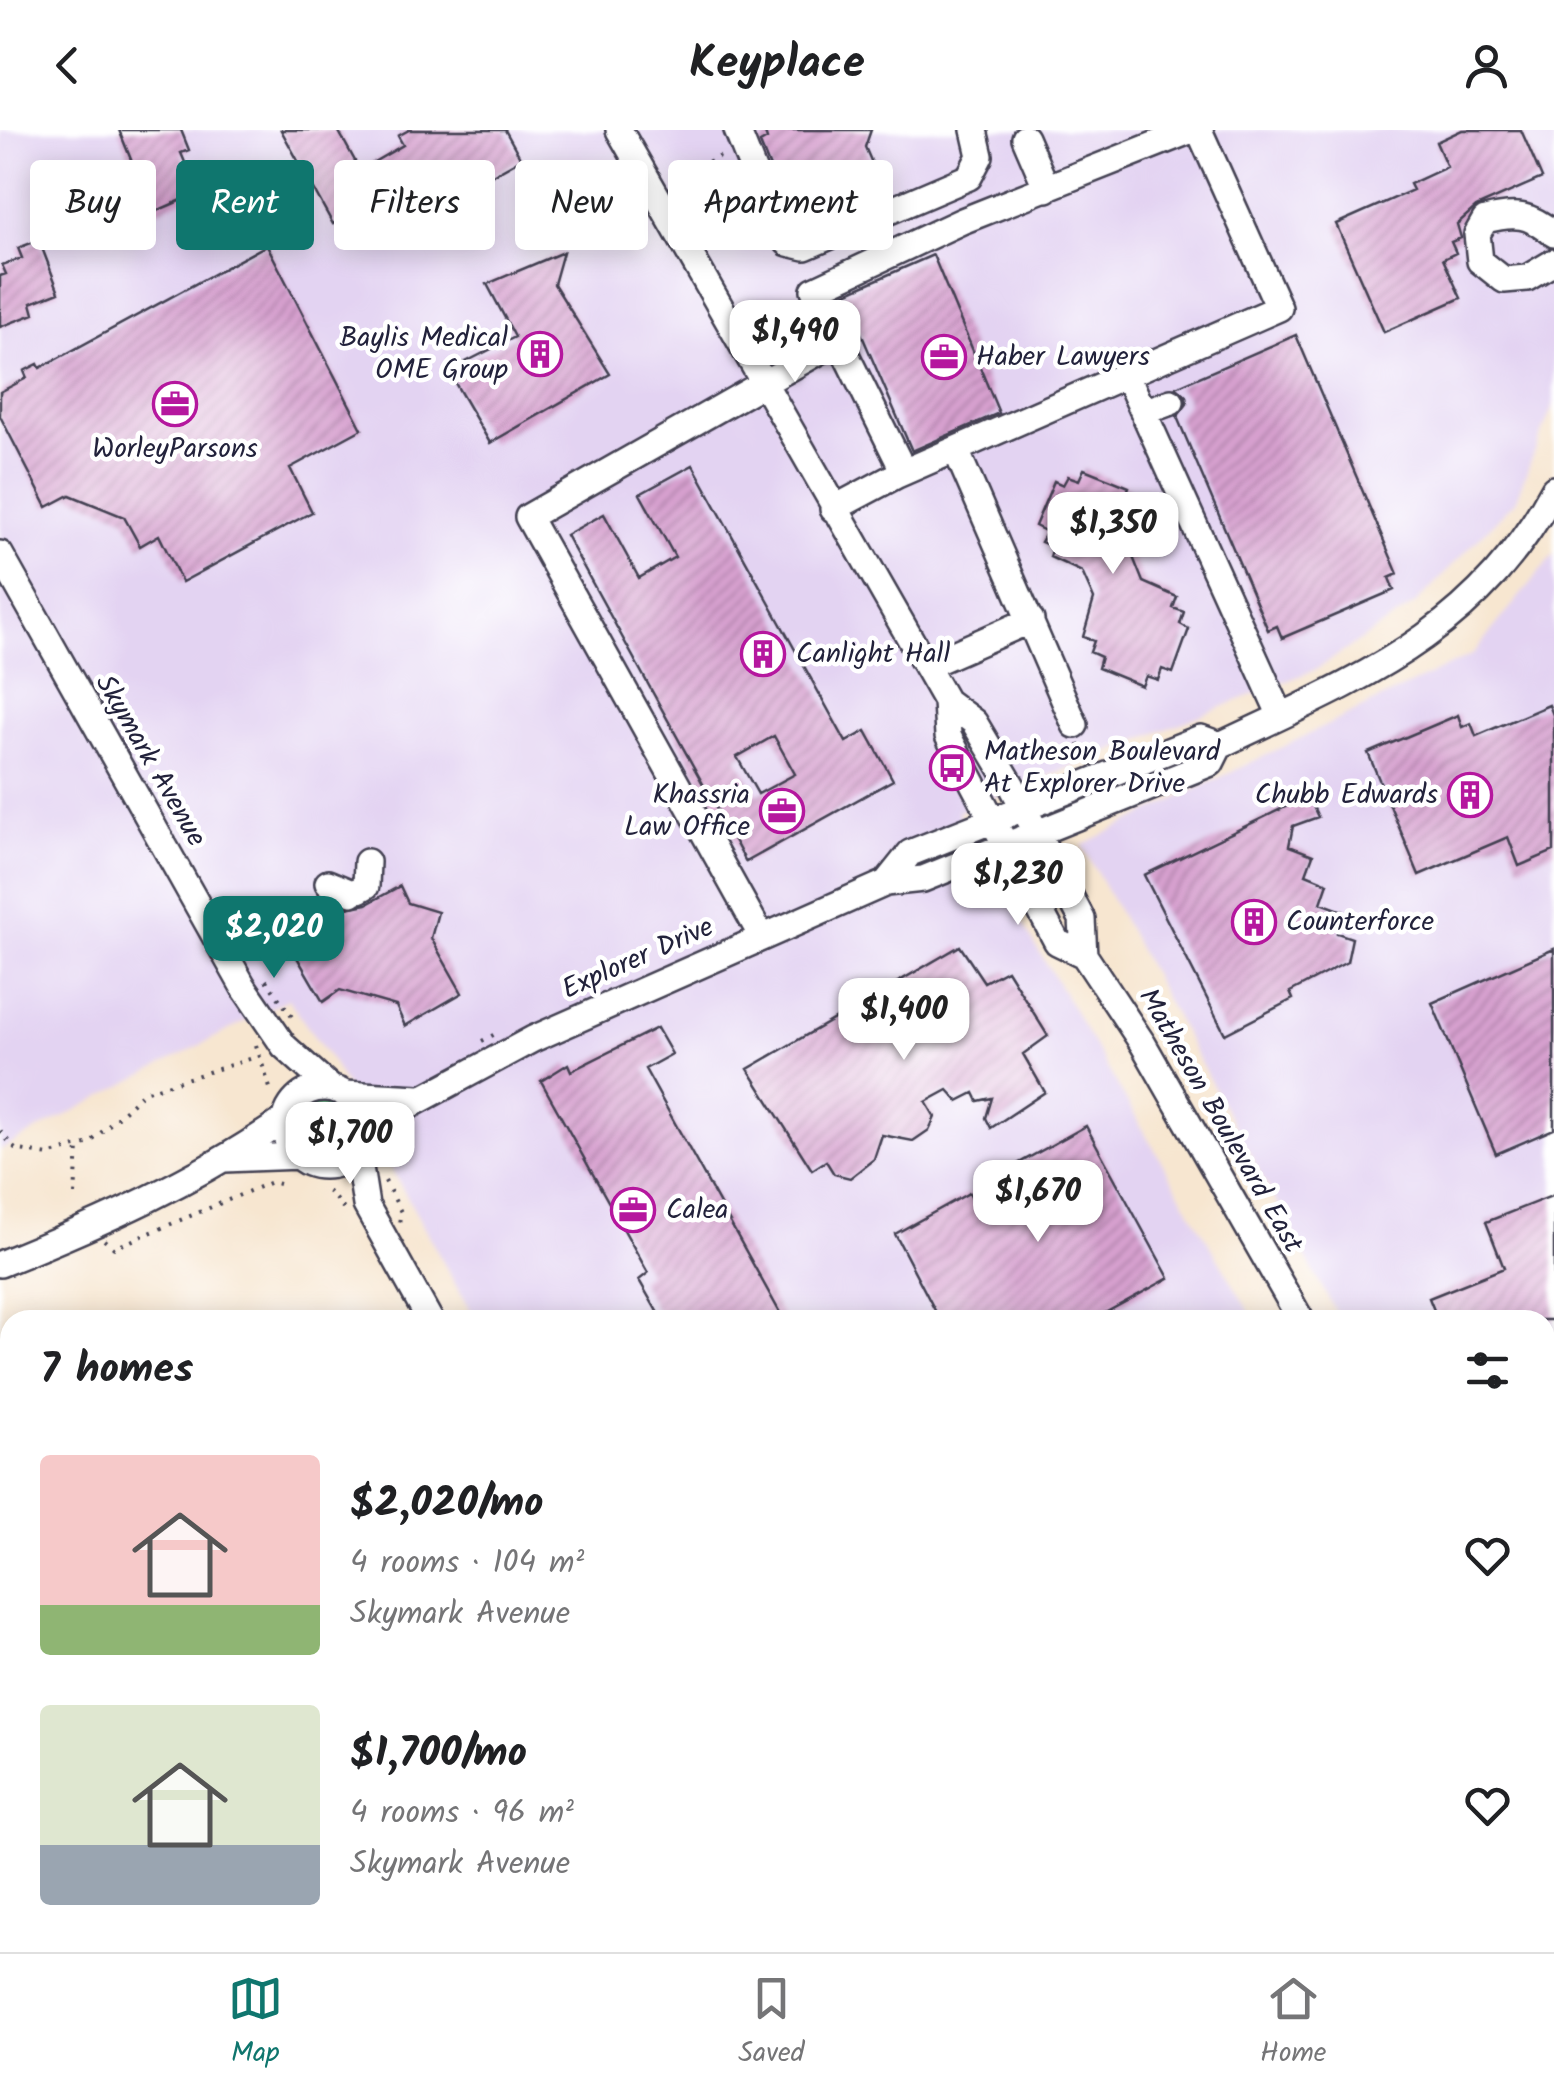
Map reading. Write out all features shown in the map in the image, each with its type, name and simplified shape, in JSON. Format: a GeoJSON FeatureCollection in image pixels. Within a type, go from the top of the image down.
{"type":"FeatureCollection","features":[{"type":"Feature","properties":{"kind":"street","name":"Matheson Boulevard East"},"geometry":{"type":"LineString","coordinates":[[619,130],[668,216]]}},
{"type":"Feature","properties":{"kind":"street"},"geometry":{"type":"LineString","coordinates":[[893,209],[969,177],[980,156],[974,130]]}},
{"type":"Feature","properties":{"kind":"street"},"geometry":{"type":"LineString","coordinates":[[833,508],[904,472],[1128,378],[1278,308],[1196,130],[962,221],[814,290],[836,342],[904,472]]}},
{"type":"Feature","properties":{"kind":"street"},"geometry":{"type":"LineString","coordinates":[[1026,138],[1047,189]]}},
{"type":"Feature","properties":{"kind":"street"},"geometry":{"type":"LineString","coordinates":[[1554,234],[1535,219],[1514,212],[1485,220],[1477,234],[1480,262],[1504,280],[1527,278],[1554,262]]}},
{"type":"Feature","properties":{"kind":"street","name":"Matheson Boulevard East"},"geometry":{"type":"LineString","coordinates":[[687,250],[946,702],[974,722],[1023,809],[1082,919],[1084,955]]}},
{"type":"Feature","properties":{"kind":"street"},"geometry":{"type":"LineString","coordinates":[[762,937],[528,516],[836,342]]}},
{"type":"Feature","properties":{"kind":"street"},"geometry":{"type":"LineString","coordinates":[[1128,378],[1252,624],[1281,716]]}},
{"type":"Feature","properties":{"kind":"street"},"geometry":{"type":"LineString","coordinates":[[1144,412],[1170,402]]}},
{"type":"Feature","properties":{"kind":"street"},"geometry":{"type":"LineString","coordinates":[[956,450],[1074,725]]}},
{"type":"Feature","properties":{"kind":"street","name":"Explorer Drive"},"geometry":{"type":"LineString","coordinates":[[360,1140],[418,1098],[533,1039],[762,937],[886,883],[924,879],[1008,848],[1211,762],[1220,745],[1387,664],[1447,620],[1497,576],[1554,489]]}},
{"type":"Feature","properties":{"kind":"street","name":"Skymark Avenue"},"geometry":{"type":"LineString","coordinates":[[0,554],[243,986],[284,1046],[338,1091]]}},
{"type":"Feature","properties":{"kind":"street"},"geometry":{"type":"LineString","coordinates":[[926,666],[1031,620]]}},
{"type":"Feature","properties":{"kind":"street","name":"Matheson Boulevard East"},"geometry":{"type":"LineString","coordinates":[[946,702],[948,736],[1057,942],[1084,955],[1144,1044],[1294,1310]]}},
{"type":"Feature","properties":{"kind":"street","name":"Explorer Drive"},"geometry":{"type":"LineString","coordinates":[[886,883],[910,854],[1201,738],[1220,745]]}},
{"type":"Feature","properties":{"kind":"street"},"geometry":{"type":"LineString","coordinates":[[346,889],[366,886],[367,862]]}},
{"type":"Feature","properties":{"kind":"street","name":"Skymark Avenue"},"geometry":{"type":"LineString","coordinates":[[284,1046],[291,1110]]}},
{"type":"Feature","properties":{"kind":"street"},"geometry":{"type":"LineString","coordinates":[[0,1264],[89,1228],[220,1160],[291,1110],[312,1090],[418,1098]]}},
{"type":"Feature","properties":{"kind":"street"},"geometry":{"type":"LineString","coordinates":[[338,1091],[358,1108],[366,1205]]}},
{"type":"Feature","properties":{"kind":"street"},"geometry":{"type":"LineString","coordinates":[[291,1110],[288,1141],[366,1205],[424,1310]]}},
{"type":"Feature","properties":{"kind":"street"},"geometry":{"type":"LineString","coordinates":[[220,1160],[340,1162],[360,1140]]}},
{"type":"Feature","properties":{"kind":"path"},"geometry":{"type":"LineString","coordinates":[[705,160],[741,138]]}},
{"type":"Feature","properties":{"kind":"path"},"geometry":{"type":"LineString","coordinates":[[1074,725],[1082,730],[1079,747],[1091,782]]}},
{"type":"Feature","properties":{"kind":"path"},"geometry":{"type":"LineString","coordinates":[[480,1042],[494,1031],[533,1039]]}},
{"type":"Feature","properties":{"kind":"path"},"geometry":{"type":"LineString","coordinates":[[0,1132],[15,1149],[48,1154],[90,1144],[144,1092],[254,1058]]}},
{"type":"Feature","properties":{"kind":"path"},"geometry":{"type":"LineString","coordinates":[[75,1195],[78,1147]]}},
{"type":"Feature","properties":{"kind":"path"},"geometry":{"type":"LineString","coordinates":[[89,1228],[114,1248],[271,1182],[279,1184]]}},
{"type":"Feature","properties":{"kind":"shaded area"},"geometry":{"type":"Polygon","coordinates":[[[0,130],[1554,130],[1554,403],[1515,501],[1414,605],[1317,669],[958,812],[1248,1310],[469,1310],[333,1063],[288,999],[0,1150],[0,130]]]}},
{"type":"Feature","properties":{"kind":"shaded area"},"geometry":{"type":"Polygon","coordinates":[[[1554,554],[1554,1310],[1335,1310],[1082,845],[1473,654],[1554,554]]]}},
{"type":"Feature","properties":{"kind":"green space"},"geometry":{"type":"Polygon","coordinates":[[[324,1103],[341,1109],[347,1126],[341,1143],[324,1149],[307,1143],[301,1126],[307,1109],[324,1103]]]}},
{"type":"Feature","properties":{"kind":"building"},"geometry":{"type":"Polygon","coordinates":[[[119,130],[181,130],[189,150],[181,153],[184,160],[176,160],[176,203],[156,211],[156,160],[131,160],[119,130]]]}},
{"type":"Feature","properties":{"kind":"building"},"geometry":{"type":"Polygon","coordinates":[[[281,130],[338,130],[354,160],[334,160],[334,223],[314,190],[314,160],[298,160],[281,130]]]}},
{"type":"Feature","properties":{"kind":"building"},"geometry":{"type":"Polygon","coordinates":[[[409,130],[505,130],[521,159],[495,173],[495,160],[377,160],[403,145],[398,136],[409,130]]]}},
{"type":"Feature","properties":{"kind":"building"},"geometry":{"type":"Polygon","coordinates":[[[764,130],[871,130],[865,147],[871,160],[767,160],[760,143],[767,139],[764,130]]]}},
{"type":"Feature","properties":{"kind":"building"},"geometry":{"type":"Polygon","coordinates":[[[1462,130],[1521,130],[1542,178],[1476,207],[1457,224],[1461,238],[1451,242],[1456,253],[1443,259],[1461,298],[1384,332],[1336,224],[1413,190],[1410,184],[1447,167],[1436,142],[1462,130]]]}},
{"type":"Feature","properties":{"kind":"building"},"geometry":{"type":"Polygon","coordinates":[[[30,243],[30,250],[43,250],[59,292],[31,303],[34,314],[0,327],[0,276],[6,274],[2,265],[22,258],[18,248],[30,243]]]}},
{"type":"Feature","properties":{"kind":"building","name":"WorleyParsons"},"geometry":{"type":"Polygon","coordinates":[[[258,250],[270,250],[362,429],[290,468],[312,512],[182,582],[159,535],[140,546],[124,517],[70,495],[47,507],[0,416],[0,392],[27,378],[24,371],[38,364],[40,368],[258,250]]]}},
{"type":"Feature","properties":{"kind":"building","name":"Baylis Medical OME Group"},"geometry":{"type":"Polygon","coordinates":[[[563,252],[554,284],[610,374],[490,443],[448,371],[515,337],[487,284],[563,252]]]}},
{"type":"Feature","properties":{"kind":"building"},"geometry":{"type":"Polygon","coordinates":[[[933,255],[999,413],[912,451],[844,294],[933,255]]]}},
{"type":"Feature","properties":{"kind":"building"},"geometry":{"type":"Polygon","coordinates":[[[1296,335],[1398,574],[1389,578],[1394,590],[1282,638],[1277,626],[1268,630],[1177,417],[1187,404],[1186,396],[1176,387],[1296,335]]]}},
{"type":"Feature","properties":{"kind":"building","name":"Canlight Hall"},"geometry":{"type":"Polygon","coordinates":[[[693,465],[846,742],[866,731],[893,780],[746,862],[566,535],[604,514],[639,578],[675,557],[640,494],[693,465]],[[774,736],[737,757],[758,794],[795,774],[774,736]]]}},
{"type":"Feature","properties":{"kind":"building"},"geometry":{"type":"Polygon","coordinates":[[[1084,469],[1129,487],[1125,498],[1136,502],[1132,514],[1143,518],[1131,552],[1143,582],[1177,597],[1173,608],[1184,612],[1180,624],[1189,629],[1173,673],[1162,669],[1158,680],[1146,676],[1142,686],[1098,668],[1101,657],[1090,652],[1094,641],[1083,637],[1094,599],[1082,572],[1050,557],[1053,547],[1041,542],[1047,532],[1035,526],[1054,481],[1063,485],[1068,476],[1079,480],[1084,469]]]}},
{"type":"Feature","properties":{"kind":"building","name":"Chubb Edwards"},"geometry":{"type":"Polygon","coordinates":[[[1549,705],[1554,717],[1554,851],[1519,866],[1508,837],[1419,875],[1368,753],[1458,715],[1462,727],[1471,723],[1476,736],[1549,705]]]}},
{"type":"Feature","properties":{"kind":"building","name":"Counterforce"},"geometry":{"type":"Polygon","coordinates":[[[1308,796],[1318,817],[1293,826],[1289,846],[1313,855],[1306,874],[1328,883],[1321,903],[1343,911],[1337,933],[1352,938],[1347,962],[1290,992],[1293,999],[1225,1034],[1144,875],[1308,796]]]}},
{"type":"Feature","properties":{"kind":"building"},"geometry":{"type":"Polygon","coordinates":[[[400,886],[408,903],[438,912],[431,938],[462,993],[405,1026],[396,1006],[340,990],[323,1002],[291,947],[344,919],[347,908],[367,904],[400,886]]]}},
{"type":"Feature","properties":{"kind":"building"},"geometry":{"type":"Polygon","coordinates":[[[960,946],[984,982],[1007,970],[1048,1036],[1023,1054],[1045,1092],[991,1128],[986,1118],[992,1098],[978,1101],[974,1093],[958,1101],[948,1090],[926,1102],[935,1117],[929,1130],[913,1141],[882,1135],[874,1159],[850,1178],[834,1174],[826,1161],[812,1170],[748,1069],[960,946]]]}},
{"type":"Feature","properties":{"kind":"building"},"geometry":{"type":"Polygon","coordinates":[[[1554,949],[1554,1129],[1496,1154],[1432,1003],[1554,949]]]}},
{"type":"Feature","properties":{"kind":"building"},"geometry":{"type":"Polygon","coordinates":[[[657,1028],[672,1054],[645,1069],[778,1310],[656,1310],[639,1280],[648,1273],[541,1081],[568,1064],[571,1071],[657,1028]]]}},
{"type":"Feature","properties":{"kind":"building"},"geometry":{"type":"Polygon","coordinates":[[[1086,1126],[1169,1278],[1110,1310],[935,1310],[895,1234],[969,1193],[983,1220],[1030,1194],[1014,1166],[1086,1126]]]}},
{"type":"Feature","properties":{"kind":"building"},"geometry":{"type":"Polygon","coordinates":[[[1554,1195],[1554,1310],[1434,1310],[1429,1298],[1504,1268],[1486,1222],[1554,1195]]]}},
{"type":"Feature","properties":{"kind":"place","name":"Baylis Medical OME Group"},"geometry":{"type":"Point","coordinates":[540,354]}},
{"type":"Feature","properties":{"kind":"place","name":"Haber Lawyers"},"geometry":{"type":"Point","coordinates":[944,357]}},
{"type":"Feature","properties":{"kind":"place","name":"WorleyParsons"},"geometry":{"type":"Point","coordinates":[175,404]}},
{"type":"Feature","properties":{"kind":"place","name":"Canlight Hall"},"geometry":{"type":"Point","coordinates":[763,654]}},
{"type":"Feature","properties":{"kind":"place","name":"Matheson Boulevard At Explorer Drive"},"geometry":{"type":"Point","coordinates":[952,768]}},
{"type":"Feature","properties":{"kind":"place","name":"Chubb Edwards"},"geometry":{"type":"Point","coordinates":[1470,795]}},
{"type":"Feature","properties":{"kind":"place","name":"Khassria Law Office"},"geometry":{"type":"Point","coordinates":[782,811]}},
{"type":"Feature","properties":{"kind":"place","name":"Counterforce"},"geometry":{"type":"Point","coordinates":[1254,922]}},
{"type":"Feature","properties":{"kind":"place","name":"Calea"},"geometry":{"type":"Point","coordinates":[633,1210]}}]}
